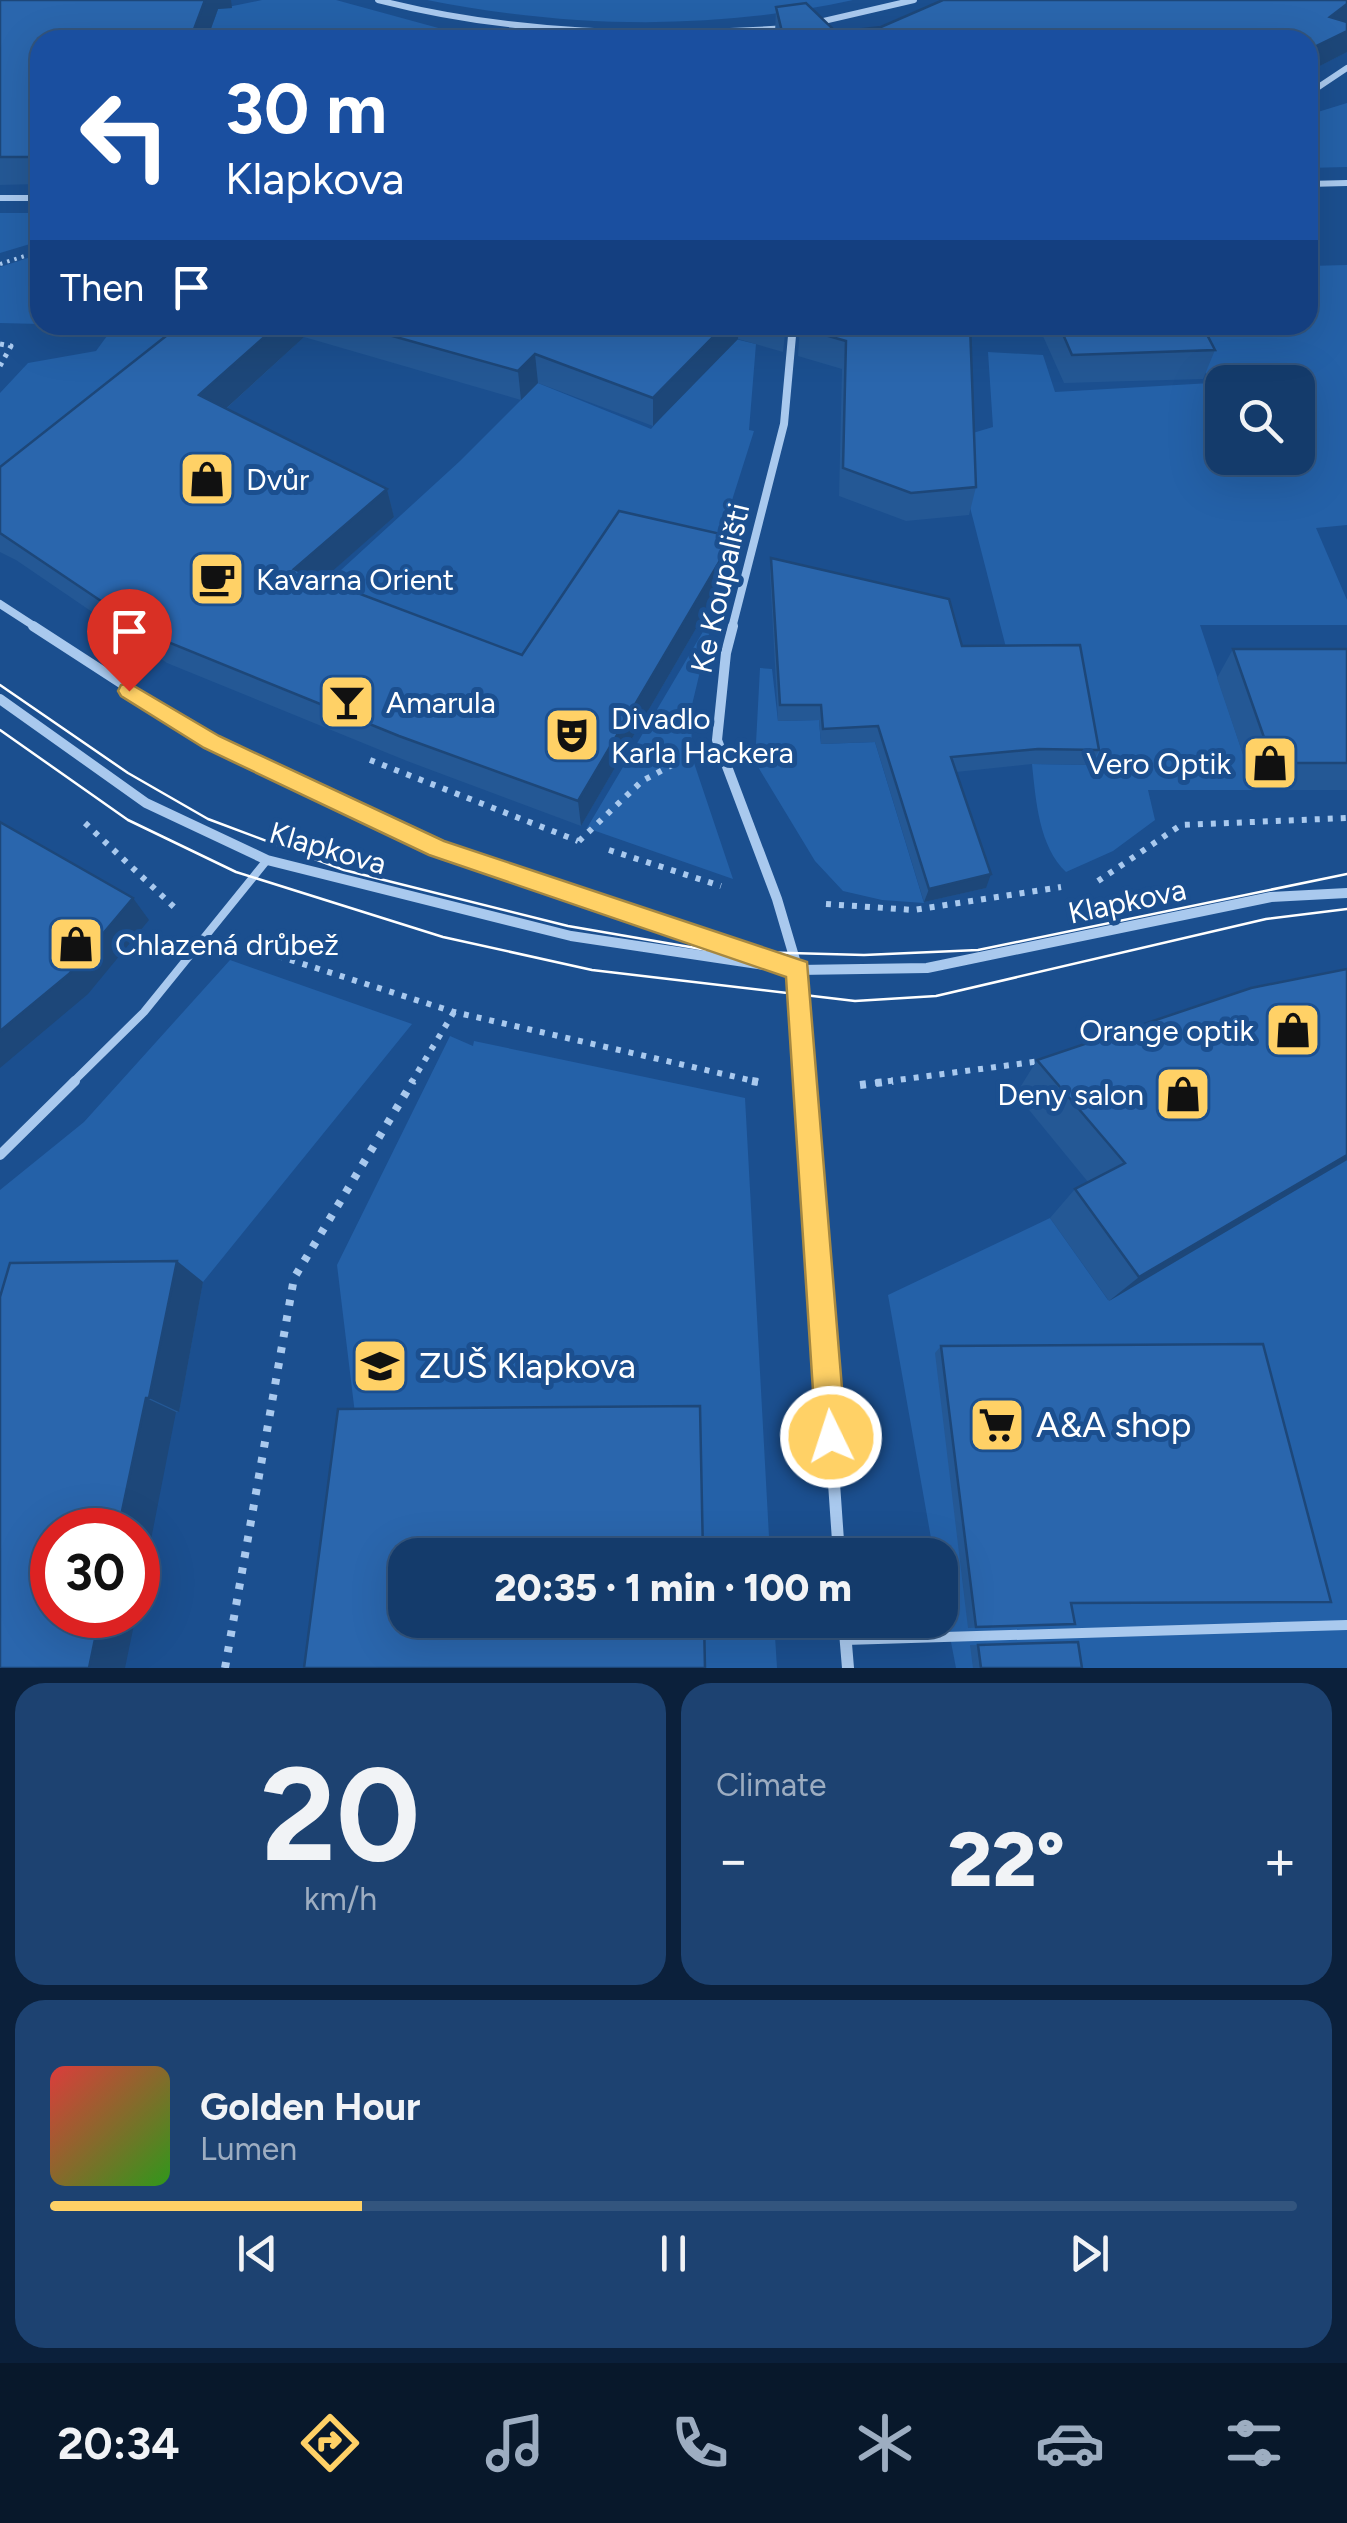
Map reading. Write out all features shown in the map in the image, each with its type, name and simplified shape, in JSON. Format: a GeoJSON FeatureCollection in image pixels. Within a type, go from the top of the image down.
{"type":"FeatureCollection","features":[{"type":"Feature","properties":{"kind":"street"},"geometry":{"type":"LineString","coordinates":[[378,0],[550,30]]}},
{"type":"Feature","properties":{"kind":"street"},"geometry":{"type":"LineString","coordinates":[[750,30],[787,28],[914,0]]}},
{"type":"Feature","properties":{"kind":"street"},"geometry":{"type":"LineString","coordinates":[[1318,87],[1347,68]]}},
{"type":"Feature","properties":{"kind":"street"},"geometry":{"type":"LineString","coordinates":[[1318,184],[1347,184]]}},
{"type":"Feature","properties":{"kind":"street"},"geometry":{"type":"LineString","coordinates":[[0,198],[30,198]]}},
{"type":"Feature","properties":{"kind":"street","name":"Ke Koupališti"},"geometry":{"type":"LineString","coordinates":[[791,335],[784,424],[726,652],[716,740],[777,899],[798,970],[839,1538]]}},
{"type":"Feature","properties":{"kind":"street","name":"Klapkova"},"geometry":{"type":"LineString","coordinates":[[0,604],[212,742],[437,848],[798,970]]}},
{"type":"Feature","properties":{"kind":"street","name":"Klapkova"},"geometry":{"type":"LineString","coordinates":[[0,700],[146,803],[267,860],[570,936],[798,970],[927,968],[1270,897],[1347,893]]}},
{"type":"Feature","properties":{"kind":"street"},"geometry":{"type":"LineString","coordinates":[[846,1640],[848,1668]]}},
{"type":"Feature","properties":{"kind":"lane"},"geometry":{"type":"LineString","coordinates":[[397,6],[406,0]]}},
{"type":"Feature","properties":{"kind":"lane"},"geometry":{"type":"LineString","coordinates":[[0,1155],[144,1012],[267,860]]}},
{"type":"Feature","properties":{"kind":"lane"},"geometry":{"type":"LineString","coordinates":[[846,1640],[1347,1625]]}},
{"type":"Feature","properties":{"kind":"path"},"geometry":{"type":"LineString","coordinates":[[0,264],[30,254]]}},
{"type":"Feature","properties":{"kind":"path"},"geometry":{"type":"LineString","coordinates":[[0,344],[11,346],[0,366]]}},
{"type":"Feature","properties":{"kind":"path"},"geometry":{"type":"LineString","coordinates":[[579,841],[642,781],[716,740]]}},
{"type":"Feature","properties":{"kind":"path"},"geometry":{"type":"LineString","coordinates":[[357,754],[579,841],[758,898],[808,900],[849,909],[918,910],[1064,886]]}},
{"type":"Feature","properties":{"kind":"path"},"geometry":{"type":"LineString","coordinates":[[76,815],[180,912]]}},
{"type":"Feature","properties":{"kind":"path"},"geometry":{"type":"LineString","coordinates":[[1082,884],[1101,880],[1180,825],[1347,818]]}},
{"type":"Feature","properties":{"kind":"path"},"geometry":{"type":"LineString","coordinates":[[241,944],[454,1012],[767,1084]]}},
{"type":"Feature","properties":{"kind":"path"},"geometry":{"type":"LineString","coordinates":[[225,1668],[294,1278],[454,1012]]}},
{"type":"Feature","properties":{"kind":"path"},"geometry":{"type":"LineString","coordinates":[[860,1085],[1023,1066],[1061,1055]]}},
{"type":"Feature","properties":{"kind":"shaded area"},"geometry":{"type":"Polygon","coordinates":[[[262,0],[336,0],[449,30],[127,30],[214,20],[218,9],[262,0]]]}},
{"type":"Feature","properties":{"kind":"shaded area"},"geometry":{"type":"Polygon","coordinates":[[[427,0],[853,0],[747,17],[640,22],[534,16],[427,0]]]}},
{"type":"Feature","properties":{"kind":"shaded area"},"geometry":{"type":"Polygon","coordinates":[[[1347,103],[1347,167],[1318,168],[1318,112],[1347,103]]]}},
{"type":"Feature","properties":{"kind":"shaded area"},"geometry":{"type":"Polygon","coordinates":[[[0,213],[30,213],[30,244],[0,253],[0,213]]]}},
{"type":"Feature","properties":{"kind":"shaded area"},"geometry":{"type":"Polygon","coordinates":[[[30,257],[30,324],[0,323],[0,267],[30,257]]]}},
{"type":"Feature","properties":{"kind":"shaded area"},"geometry":{"type":"Polygon","coordinates":[[[1347,265],[1347,525],[1316,528],[1347,600],[1347,625],[1200,625],[1255,790],[1148,790],[1155,820],[1113,851],[1066,872],[1044,836],[1032,764],[1092,765],[1010,663],[963,480],[966,435],[993,427],[988,352],[1043,355],[1055,392],[1205,383],[1205,475],[1315,475],[1315,365],[1205,365],[1205,372],[1185,335],[1318,335],[1318,266],[1347,265]]]}},
{"type":"Feature","properties":{"kind":"shaded area"},"geometry":{"type":"Polygon","coordinates":[[[108,335],[213,335],[0,511],[0,393],[28,363],[96,351],[108,335]]]}},
{"type":"Feature","properties":{"kind":"shaded area"},"geometry":{"type":"Polygon","coordinates":[[[731,338],[756,344],[749,430],[754,431],[713,560],[608,526],[522,666],[317,592],[527,394],[528,379],[651,429],[731,338]]]}},
{"type":"Feature","properties":{"kind":"shaded area"},"geometry":{"type":"Polygon","coordinates":[[[714,613],[691,709],[692,757],[733,879],[587,828],[714,613]]]}},
{"type":"Feature","properties":{"kind":"shaded area"},"geometry":{"type":"Polygon","coordinates":[[[760,668],[772,669],[778,721],[819,720],[821,744],[875,742],[924,903],[882,900],[843,891],[815,861],[755,762],[760,668]]]}},
{"type":"Feature","properties":{"kind":"shaded area"},"geometry":{"type":"Polygon","coordinates":[[[230,960],[412,1024],[203,1282],[0,1451],[0,1190],[84,1122],[230,960]]]}},
{"type":"Feature","properties":{"kind":"shaded area"},"geometry":{"type":"Polygon","coordinates":[[[450,1036],[473,1046],[474,1041],[745,1098],[769,1538],[657,1538],[356,1422],[337,1265],[450,1036]]]}},
{"type":"Feature","properties":{"kind":"shaded area"},"geometry":{"type":"Polygon","coordinates":[[[1347,1160],[1347,1668],[956,1668],[950,1638],[958,1638],[958,1538],[931,1538],[888,1295],[1050,1218],[1108,1300],[1347,1160]]]}},
{"type":"Feature","properties":{"kind":"shaded area"},"geometry":{"type":"Polygon","coordinates":[[[702,1638],[775,1638],[777,1668],[703,1668],[702,1638]]]}},
{"type":"Feature","properties":{"kind":"building"},"geometry":{"type":"Polygon","coordinates":[[[0,0],[205,0],[194,30],[30,30],[30,157],[0,157],[0,0]]]}},
{"type":"Feature","properties":{"kind":"building"},"geometry":{"type":"Polygon","coordinates":[[[943,0],[1347,0],[1330,17],[1347,22],[1347,31],[1318,45],[1318,30],[854,30],[881,27],[943,0]]]}},
{"type":"Feature","properties":{"kind":"building"},"geometry":{"type":"Polygon","coordinates":[[[806,3],[834,30],[782,30],[776,7],[806,3]]]}},
{"type":"Feature","properties":{"kind":"building"},"geometry":{"type":"Polygon","coordinates":[[[167,335],[267,335],[199,395],[387,489],[294,569],[522,655],[619,511],[734,537],[578,801],[399,736],[153,636],[0,533],[0,467],[167,335]]]}},
{"type":"Feature","properties":{"kind":"building"},"geometry":{"type":"Polygon","coordinates":[[[389,335],[715,335],[653,398],[535,354],[518,371],[389,335]]]}},
{"type":"Feature","properties":{"kind":"building"},"geometry":{"type":"Polygon","coordinates":[[[825,335],[970,335],[976,487],[911,493],[843,468],[846,341],[825,335]]]}},
{"type":"Feature","properties":{"kind":"building"},"geometry":{"type":"Polygon","coordinates":[[[1063,335],[1207,335],[1215,350],[1072,355],[1063,335]]]}},
{"type":"Feature","properties":{"kind":"building"},"geometry":{"type":"Polygon","coordinates":[[[771,558],[949,599],[962,646],[1080,645],[1099,750],[1038,749],[951,757],[991,874],[929,889],[878,726],[823,729],[821,705],[780,705],[771,558]]]}},
{"type":"Feature","properties":{"kind":"building"},"geometry":{"type":"Polygon","coordinates":[[[1233,649],[1347,649],[1347,763],[1273,763],[1233,649]]]}},
{"type":"Feature","properties":{"kind":"building"},"geometry":{"type":"Polygon","coordinates":[[[0,822],[133,898],[69,974],[0,1031],[0,822]]]}},
{"type":"Feature","properties":{"kind":"building"},"geometry":{"type":"Polygon","coordinates":[[[1347,969],[1347,1155],[1139,1277],[1075,1189],[1125,1163],[1037,1060],[1251,988],[1347,969]]]}},
{"type":"Feature","properties":{"kind":"building"},"geometry":{"type":"Polygon","coordinates":[[[177,1261],[123,1508],[30,1508],[30,1638],[95,1638],[89,1668],[0,1668],[0,1297],[10,1263],[177,1261]]]}},
{"type":"Feature","properties":{"kind":"building"},"geometry":{"type":"Polygon","coordinates":[[[1263,1344],[1331,1602],[1071,1603],[1075,1624],[976,1627],[941,1346],[1263,1344]]]}},
{"type":"Feature","properties":{"kind":"building"},"geometry":{"type":"Polygon","coordinates":[[[700,1406],[703,1538],[388,1538],[388,1638],[704,1638],[705,1668],[304,1668],[338,1409],[700,1406]]]}},
{"type":"Feature","properties":{"kind":"building"},"geometry":{"type":"Polygon","coordinates":[[[1078,1642],[1082,1668],[981,1668],[978,1645],[1078,1642]]]}},
{"type":"Feature","properties":{"kind":"tram line"},"geometry":{"type":"LineString","coordinates":[[0,685],[128,773],[208,819],[344,870],[568,926],[713,951],[864,955],[978,950],[1347,874]]}},
{"type":"Feature","properties":{"kind":"tram line"},"geometry":{"type":"LineString","coordinates":[[0,730],[128,820],[236,872],[443,937],[592,970],[855,1001],[936,996],[1266,919],[1347,909]]}},
{"type":"Feature","properties":{"kind":"place","name":"Dvůr"},"geometry":{"type":"Point","coordinates":[207,479]}},
{"type":"Feature","properties":{"kind":"place","name":"Kavarna Orient"},"geometry":{"type":"Point","coordinates":[217,579]}},
{"type":"Feature","properties":{"kind":"place","name":"Amarula"},"geometry":{"type":"Point","coordinates":[347,702]}},
{"type":"Feature","properties":{"kind":"place","name":"Divadlo Karla Hackera"},"geometry":{"type":"Point","coordinates":[572,735]}},
{"type":"Feature","properties":{"kind":"place","name":"Vero Optik"},"geometry":{"type":"Point","coordinates":[1270,763]}},
{"type":"Feature","properties":{"kind":"place","name":"Chlazená drůbež"},"geometry":{"type":"Point","coordinates":[76,944]}},
{"type":"Feature","properties":{"kind":"place","name":"Orange optik"},"geometry":{"type":"Point","coordinates":[1293,1030]}},
{"type":"Feature","properties":{"kind":"place","name":"Deny salon"},"geometry":{"type":"Point","coordinates":[1183,1094]}},
{"type":"Feature","properties":{"kind":"place","name":"ZUŠ Klapkova"},"geometry":{"type":"Point","coordinates":[380,1366]}},
{"type":"Feature","properties":{"kind":"place","name":"A&A shop"},"geometry":{"type":"Point","coordinates":[997,1425]}},
{"type":"Feature","properties":{"kind":"route"},"geometry":{"type":"LineString","coordinates":[[129,691],[212,742],[437,848],[798,970],[831,1437]]}}]}
